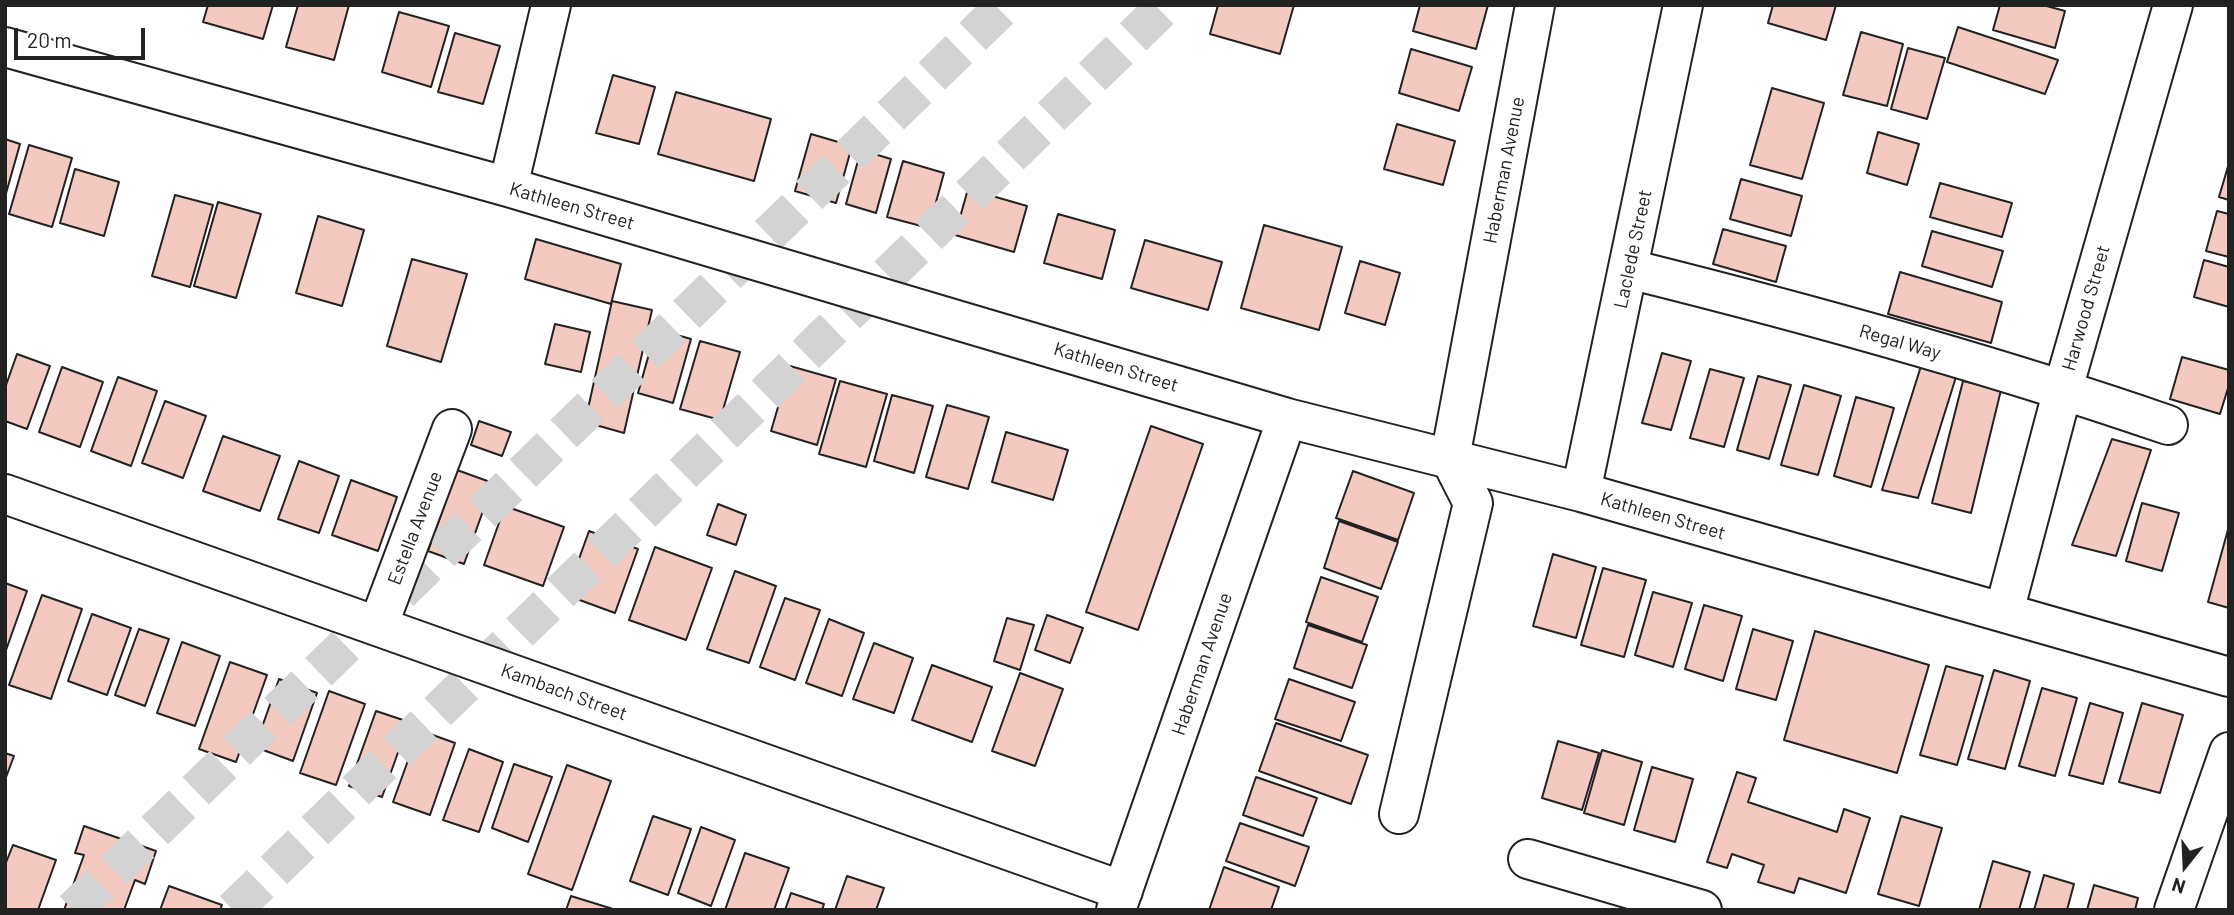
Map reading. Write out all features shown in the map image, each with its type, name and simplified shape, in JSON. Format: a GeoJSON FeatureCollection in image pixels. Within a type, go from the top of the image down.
{"type":"FeatureCollection","features":[{"type":"Feature","properties":{"kind":"street"},"geometry":{"type":"LineString","coordinates":[[508,187],[551,5]]}},
{"type":"Feature","properties":{"kind":"street","name":"Haberman Avenue"},"geometry":{"type":"LineString","coordinates":[[1450,458],[1535,5]]}},
{"type":"Feature","properties":{"kind":"street","name":"Laclede Street"},"geometry":{"type":"LineString","coordinates":[[1581,492],[1683,5]]}},
{"type":"Feature","properties":{"kind":"street","name":"Harwood Street"},"geometry":{"type":"LineString","coordinates":[[2004,612],[2063,389],[2173,5]]}},
{"type":"Feature","properties":{"kind":"street","name":"Kathleen Street"},"geometry":{"type":"LineString","coordinates":[[5,47],[508,187],[1287,418],[1581,492],[2229,677]]}},
{"type":"Feature","properties":{"kind":"street","name":"Regal Way"},"geometry":{"type":"LineString","coordinates":[[1629,269],[1766,303],[2063,389],[2168,425]]}},
{"type":"Feature","properties":{"kind":"street","name":"Haberman Avenue"},"geometry":{"type":"LineString","coordinates":[[1119,900],[1287,418]]}},
{"type":"Feature","properties":{"kind":"street","name":"Estella Avenue"},"geometry":{"type":"LineString","coordinates":[[378,626],[452,429]]}},
{"type":"Feature","properties":{"kind":"street"},"geometry":{"type":"LineString","coordinates":[[1399,814],[1473,503],[1450,458]]}},
{"type":"Feature","properties":{"kind":"street","name":"Kambach Street"},"geometry":{"type":"LineString","coordinates":[[5,494],[378,626],[1119,900]]}},
{"type":"Feature","properties":{"kind":"street"},"geometry":{"type":"LineString","coordinates":[[2174,910],[2229,752]]}},
{"type":"Feature","properties":{"kind":"street"},"geometry":{"type":"LineString","coordinates":[[1528,859],[1702,910]]}},
{"type":"Feature","properties":{"kind":"building"},"geometry":{"type":"Polygon","coordinates":[[[208,5],[273,5],[263,39],[203,22],[208,5]]]}},
{"type":"Feature","properties":{"kind":"building"},"geometry":{"type":"Polygon","coordinates":[[[298,5],[349,5],[334,60],[286,47],[298,5]]]}},
{"type":"Feature","properties":{"kind":"building"},"geometry":{"type":"Polygon","coordinates":[[[1218,5],[1294,5],[1280,54],[1210,34],[1218,5]]]}},
{"type":"Feature","properties":{"kind":"building"},"geometry":{"type":"Polygon","coordinates":[[[1420,5],[1488,5],[1476,49],[1413,31],[1420,5]]]}},
{"type":"Feature","properties":{"kind":"building"},"geometry":{"type":"Polygon","coordinates":[[[1773,5],[1836,5],[1826,40],[1768,23],[1773,5]]]}},
{"type":"Feature","properties":{"kind":"building"},"geometry":{"type":"Polygon","coordinates":[[[2000,5],[2043,5],[2065,11],[2055,48],[1993,30],[2000,5]]]}},
{"type":"Feature","properties":{"kind":"building"},"geometry":{"type":"Polygon","coordinates":[[[399,12],[449,26],[431,87],[382,72],[399,12]]]}},
{"type":"Feature","properties":{"kind":"building"},"geometry":{"type":"Polygon","coordinates":[[[1958,27],[2058,60],[2045,94],[1947,62],[1958,27]]]}},
{"type":"Feature","properties":{"kind":"building"},"geometry":{"type":"Polygon","coordinates":[[[1861,32],[1903,44],[1887,106],[1843,95],[1861,32]]]}},
{"type":"Feature","properties":{"kind":"building"},"geometry":{"type":"Polygon","coordinates":[[[455,33],[500,46],[483,104],[438,92],[455,33]]]}},
{"type":"Feature","properties":{"kind":"building"},"geometry":{"type":"Polygon","coordinates":[[[1908,48],[1945,58],[1927,119],[1891,109],[1908,48]]]}},
{"type":"Feature","properties":{"kind":"building"},"geometry":{"type":"Polygon","coordinates":[[[1411,49],[1472,67],[1459,111],[1399,93],[1411,49]]]}},
{"type":"Feature","properties":{"kind":"building"},"geometry":{"type":"Polygon","coordinates":[[[613,75],[655,87],[639,144],[596,133],[613,75]]]}},
{"type":"Feature","properties":{"kind":"building"},"geometry":{"type":"Polygon","coordinates":[[[1772,88],[1824,103],[1802,179],[1750,165],[1772,88]]]}},
{"type":"Feature","properties":{"kind":"building"},"geometry":{"type":"Polygon","coordinates":[[[676,92],[771,119],[754,181],[658,154],[676,92]]]}},
{"type":"Feature","properties":{"kind":"building"},"geometry":{"type":"Polygon","coordinates":[[[1397,124],[1455,141],[1443,185],[1384,169],[1397,124]]]}},
{"type":"Feature","properties":{"kind":"building"},"geometry":{"type":"Polygon","coordinates":[[[1878,132],[1919,144],[1907,185],[1867,173],[1878,132]]]}},
{"type":"Feature","properties":{"kind":"building"},"geometry":{"type":"Polygon","coordinates":[[[811,134],[852,146],[836,203],[795,191],[811,134]]]}},
{"type":"Feature","properties":{"kind":"building"},"geometry":{"type":"Polygon","coordinates":[[[5,139],[20,144],[5,197],[5,139]]]}},
{"type":"Feature","properties":{"kind":"building"},"geometry":{"type":"Polygon","coordinates":[[[29,145],[72,158],[52,227],[9,214],[29,145]]]}},
{"type":"Feature","properties":{"kind":"building"},"geometry":{"type":"Polygon","coordinates":[[[861,150],[891,159],[876,213],[846,204],[861,150]]]}},
{"type":"Feature","properties":{"kind":"building"},"geometry":{"type":"Polygon","coordinates":[[[903,161],[944,173],[929,228],[887,217],[903,161]]]}},
{"type":"Feature","properties":{"kind":"building"},"geometry":{"type":"Polygon","coordinates":[[[2229,163],[2229,200],[2219,197],[2229,163]]]}},
{"type":"Feature","properties":{"kind":"building"},"geometry":{"type":"Polygon","coordinates":[[[75,169],[119,182],[104,236],[60,223],[75,169]]]}},
{"type":"Feature","properties":{"kind":"building"},"geometry":{"type":"Polygon","coordinates":[[[1741,179],[1802,196],[1791,236],[1730,219],[1741,179]]]}},
{"type":"Feature","properties":{"kind":"building"},"geometry":{"type":"Polygon","coordinates":[[[1940,183],[2012,203],[2002,237],[1930,217],[1940,183]]]}},
{"type":"Feature","properties":{"kind":"building"},"geometry":{"type":"Polygon","coordinates":[[[968,189],[1027,206],[1014,252],[955,235],[968,189]]]}},
{"type":"Feature","properties":{"kind":"building"},"geometry":{"type":"Polygon","coordinates":[[[175,195],[213,205],[190,287],[152,276],[175,195]]]}},
{"type":"Feature","properties":{"kind":"building"},"geometry":{"type":"Polygon","coordinates":[[[218,202],[261,214],[236,298],[194,286],[218,202]]]}},
{"type":"Feature","properties":{"kind":"building"},"geometry":{"type":"Polygon","coordinates":[[[2217,211],[2229,214],[2229,257],[2206,251],[2217,211]]]}},
{"type":"Feature","properties":{"kind":"building"},"geometry":{"type":"Polygon","coordinates":[[[1058,214],[1115,230],[1102,279],[1044,263],[1058,214]]]}},
{"type":"Feature","properties":{"kind":"building"},"geometry":{"type":"Polygon","coordinates":[[[318,216],[364,230],[342,306],[296,293],[318,216]]]}},
{"type":"Feature","properties":{"kind":"building"},"geometry":{"type":"Polygon","coordinates":[[[1264,225],[1342,247],[1319,330],[1241,308],[1264,225]]]}},
{"type":"Feature","properties":{"kind":"building"},"geometry":{"type":"Polygon","coordinates":[[[1723,229],[1786,246],[1776,282],[1713,264],[1723,229]]]}},
{"type":"Feature","properties":{"kind":"building"},"geometry":{"type":"Polygon","coordinates":[[[1932,231],[2003,251],[1992,287],[1922,266],[1932,231]]]}},
{"type":"Feature","properties":{"kind":"building"},"geometry":{"type":"Polygon","coordinates":[[[536,239],[621,264],[611,304],[525,279],[536,239]]]}},
{"type":"Feature","properties":{"kind":"building"},"geometry":{"type":"Polygon","coordinates":[[[1145,240],[1222,262],[1208,310],[1131,288],[1145,240]]]}},
{"type":"Feature","properties":{"kind":"building"},"geometry":{"type":"Polygon","coordinates":[[[412,259],[467,274],[441,362],[387,346],[412,259]]]}},
{"type":"Feature","properties":{"kind":"building"},"geometry":{"type":"Polygon","coordinates":[[[2204,260],[2229,267],[2229,307],[2194,297],[2204,260]]]}},
{"type":"Feature","properties":{"kind":"building"},"geometry":{"type":"Polygon","coordinates":[[[1360,261],[1400,273],[1385,325],[1345,313],[1360,261]]]}},
{"type":"Feature","properties":{"kind":"building"},"geometry":{"type":"Polygon","coordinates":[[[1900,272],[2002,302],[1991,343],[1888,314],[1900,272]]]}},
{"type":"Feature","properties":{"kind":"building"},"geometry":{"type":"Polygon","coordinates":[[[612,301],[652,310],[624,433],[585,422],[612,301]]]}},
{"type":"Feature","properties":{"kind":"building"},"geometry":{"type":"Polygon","coordinates":[[[555,324],[590,332],[581,372],[545,364],[555,324]]]}},
{"type":"Feature","properties":{"kind":"building"},"geometry":{"type":"Polygon","coordinates":[[[656,329],[691,339],[673,403],[638,393],[656,329]]]}},
{"type":"Feature","properties":{"kind":"building"},"geometry":{"type":"Polygon","coordinates":[[[700,341],[740,352],[720,420],[680,409],[700,341]]]}},
{"type":"Feature","properties":{"kind":"building"},"geometry":{"type":"Polygon","coordinates":[[[1662,353],[1691,361],[1671,430],[1642,423],[1662,353]]]}},
{"type":"Feature","properties":{"kind":"building"},"geometry":{"type":"Polygon","coordinates":[[[17,354],[50,366],[27,429],[5,421],[5,388],[17,354]]]}},
{"type":"Feature","properties":{"kind":"building"},"geometry":{"type":"Polygon","coordinates":[[[2182,357],[2229,370],[2229,385],[2220,414],[2170,399],[2182,357]]]}},
{"type":"Feature","properties":{"kind":"building"},"geometry":{"type":"Polygon","coordinates":[[[790,366],[836,379],[817,445],[771,431],[790,366]]]}},
{"type":"Feature","properties":{"kind":"building"},"geometry":{"type":"Polygon","coordinates":[[[1921,366],[1956,377],[1918,498],[1882,490],[1921,366]]]}},
{"type":"Feature","properties":{"kind":"building"},"geometry":{"type":"Polygon","coordinates":[[[62,367],[103,382],[80,447],[39,432],[62,367]]]}},
{"type":"Feature","properties":{"kind":"building"},"geometry":{"type":"Polygon","coordinates":[[[1710,369],[1744,378],[1724,447],[1690,438],[1710,369]]]}},
{"type":"Feature","properties":{"kind":"building"},"geometry":{"type":"Polygon","coordinates":[[[1758,376],[1791,385],[1769,459],[1737,450],[1758,376]]]}},
{"type":"Feature","properties":{"kind":"building"},"geometry":{"type":"Polygon","coordinates":[[[118,377],[157,391],[131,466],[91,451],[118,377]]]}},
{"type":"Feature","properties":{"kind":"building"},"geometry":{"type":"Polygon","coordinates":[[[840,381],[887,394],[866,467],[819,454],[840,381]]]}},
{"type":"Feature","properties":{"kind":"building"},"geometry":{"type":"Polygon","coordinates":[[[1963,381],[2001,390],[1971,513],[1932,503],[1963,381]]]}},
{"type":"Feature","properties":{"kind":"building"},"geometry":{"type":"Polygon","coordinates":[[[1804,385],[1841,396],[1818,475],[1781,465],[1804,385]]]}},
{"type":"Feature","properties":{"kind":"building"},"geometry":{"type":"Polygon","coordinates":[[[892,395],[933,406],[914,473],[874,461],[892,395]]]}},
{"type":"Feature","properties":{"kind":"building"},"geometry":{"type":"Polygon","coordinates":[[[1856,397],[1894,408],[1871,487],[1834,476],[1856,397]]]}},
{"type":"Feature","properties":{"kind":"building"},"geometry":{"type":"Polygon","coordinates":[[[165,401],[206,416],[183,478],[142,463],[165,401]]]}},
{"type":"Feature","properties":{"kind":"building"},"geometry":{"type":"Polygon","coordinates":[[[947,405],[989,417],[968,489],[926,477],[947,405]]]}},
{"type":"Feature","properties":{"kind":"building"},"geometry":{"type":"Polygon","coordinates":[[[479,421],[511,432],[502,456],[471,445],[479,421]]]}},
{"type":"Feature","properties":{"kind":"building"},"geometry":{"type":"Polygon","coordinates":[[[1151,426],[1203,444],[1138,630],[1086,612],[1151,426]]]}},
{"type":"Feature","properties":{"kind":"building"},"geometry":{"type":"Polygon","coordinates":[[[1006,432],[1068,450],[1053,500],[992,482],[1006,432]]]}},
{"type":"Feature","properties":{"kind":"building"},"geometry":{"type":"Polygon","coordinates":[[[223,436],[280,456],[260,511],[203,491],[223,436]]]}},
{"type":"Feature","properties":{"kind":"building"},"geometry":{"type":"Polygon","coordinates":[[[2112,439],[2151,450],[2116,556],[2072,545],[2112,439]]]}},
{"type":"Feature","properties":{"kind":"building"},"geometry":{"type":"Polygon","coordinates":[[[299,461],[339,476],[319,533],[278,519],[299,461]]]}},
{"type":"Feature","properties":{"kind":"building"},"geometry":{"type":"Polygon","coordinates":[[[457,470],[493,483],[464,564],[428,551],[457,470]]]}},
{"type":"Feature","properties":{"kind":"building"},"geometry":{"type":"Polygon","coordinates":[[[1353,471],[1414,493],[1398,540],[1336,518],[1353,471]]]}},
{"type":"Feature","properties":{"kind":"building"},"geometry":{"type":"Polygon","coordinates":[[[351,480],[397,497],[378,551],[332,535],[351,480]]]}},
{"type":"Feature","properties":{"kind":"building"},"geometry":{"type":"Polygon","coordinates":[[[2142,503],[2179,513],[2162,571],[2126,561],[2142,503]]]}},
{"type":"Feature","properties":{"kind":"building"},"geometry":{"type":"Polygon","coordinates":[[[718,504],[746,515],[736,545],[707,535],[718,504]]]}},
{"type":"Feature","properties":{"kind":"building"},"geometry":{"type":"Polygon","coordinates":[[[505,506],[564,527],[543,586],[484,565],[505,506]]]}},
{"type":"Feature","properties":{"kind":"building"},"geometry":{"type":"Polygon","coordinates":[[[1339,521],[1398,542],[1381,589],[1324,568],[1339,521]]]}},
{"type":"Feature","properties":{"kind":"building"},"geometry":{"type":"Polygon","coordinates":[[[2229,526],[2229,608],[2208,602],[2229,526]]]}},
{"type":"Feature","properties":{"kind":"building"},"geometry":{"type":"Polygon","coordinates":[[[589,531],[638,549],[615,613],[566,595],[589,531]]]}},
{"type":"Feature","properties":{"kind":"building"},"geometry":{"type":"Polygon","coordinates":[[[655,547],[712,568],[686,640],[629,620],[655,547]]]}},
{"type":"Feature","properties":{"kind":"building"},"geometry":{"type":"Polygon","coordinates":[[[1553,554],[1596,567],[1576,638],[1533,626],[1553,554]]]}},
{"type":"Feature","properties":{"kind":"building"},"geometry":{"type":"Polygon","coordinates":[[[1603,568],[1646,580],[1624,657],[1581,645],[1603,568]]]}},
{"type":"Feature","properties":{"kind":"building"},"geometry":{"type":"Polygon","coordinates":[[[735,571],[776,586],[749,663],[707,649],[735,571]]]}},
{"type":"Feature","properties":{"kind":"building"},"geometry":{"type":"Polygon","coordinates":[[[1321,577],[1378,597],[1362,642],[1306,622],[1321,577]]]}},
{"type":"Feature","properties":{"kind":"building"},"geometry":{"type":"Polygon","coordinates":[[[5,583],[27,591],[5,653],[5,583]]]}},
{"type":"Feature","properties":{"kind":"building"},"geometry":{"type":"Polygon","coordinates":[[[1653,592],[1692,603],[1673,667],[1635,655],[1653,592]]]}},
{"type":"Feature","properties":{"kind":"building"},"geometry":{"type":"Polygon","coordinates":[[[42,595],[82,609],[51,699],[9,685],[42,595]]]}},
{"type":"Feature","properties":{"kind":"building"},"geometry":{"type":"Polygon","coordinates":[[[785,598],[820,610],[795,680],[760,667],[785,598]]]}},
{"type":"Feature","properties":{"kind":"building"},"geometry":{"type":"Polygon","coordinates":[[[1704,605],[1742,616],[1723,681],[1685,669],[1704,605]]]}},
{"type":"Feature","properties":{"kind":"building"},"geometry":{"type":"Polygon","coordinates":[[[92,614],[131,628],[107,695],[68,681],[92,614]]]}},
{"type":"Feature","properties":{"kind":"building"},"geometry":{"type":"Polygon","coordinates":[[[1047,615],[1083,628],[1070,663],[1035,650],[1047,615]]]}},
{"type":"Feature","properties":{"kind":"building"},"geometry":{"type":"Polygon","coordinates":[[[1007,618],[1034,625],[1020,670],[994,661],[1007,618]]]}},
{"type":"Feature","properties":{"kind":"building"},"geometry":{"type":"Polygon","coordinates":[[[829,619],[864,633],[842,696],[806,683],[829,619]]]}},
{"type":"Feature","properties":{"kind":"building"},"geometry":{"type":"Polygon","coordinates":[[[1308,625],[1367,645],[1352,688],[1294,668],[1308,625]]]}},
{"type":"Feature","properties":{"kind":"building"},"geometry":{"type":"Polygon","coordinates":[[[139,629],[169,639],[145,706],[115,695],[139,629]]]}},
{"type":"Feature","properties":{"kind":"building"},"geometry":{"type":"Polygon","coordinates":[[[1753,629],[1793,641],[1776,700],[1736,689],[1753,629]]]}},
{"type":"Feature","properties":{"kind":"building"},"geometry":{"type":"Polygon","coordinates":[[[1815,631],[1929,665],[1897,773],[1784,740],[1815,631]]]}},
{"type":"Feature","properties":{"kind":"building"},"geometry":{"type":"Polygon","coordinates":[[[182,642],[220,656],[195,726],[157,713],[182,642]]]}},
{"type":"Feature","properties":{"kind":"building"},"geometry":{"type":"Polygon","coordinates":[[[874,643],[913,658],[894,713],[853,699],[874,643]]]}},
{"type":"Feature","properties":{"kind":"building"},"geometry":{"type":"Polygon","coordinates":[[[230,662],[267,675],[236,762],[199,749],[230,662]]]}},
{"type":"Feature","properties":{"kind":"building"},"geometry":{"type":"Polygon","coordinates":[[[932,665],[992,687],[972,742],[912,720],[932,665]]]}},
{"type":"Feature","properties":{"kind":"building"},"geometry":{"type":"Polygon","coordinates":[[[1946,666],[1983,676],[1957,765],[1920,755],[1946,666]]]}},
{"type":"Feature","properties":{"kind":"building"},"geometry":{"type":"Polygon","coordinates":[[[1994,670],[2030,681],[2005,769],[1968,759],[1994,670]]]}},
{"type":"Feature","properties":{"kind":"building"},"geometry":{"type":"Polygon","coordinates":[[[1020,673],[1063,689],[1035,766],[992,751],[1020,673]]]}},
{"type":"Feature","properties":{"kind":"building"},"geometry":{"type":"Polygon","coordinates":[[[279,679],[317,693],[293,761],[255,747],[279,679]]]}},
{"type":"Feature","properties":{"kind":"building"},"geometry":{"type":"Polygon","coordinates":[[[1289,679],[1355,702],[1341,741],[1275,719],[1289,679]]]}},
{"type":"Feature","properties":{"kind":"building"},"geometry":{"type":"Polygon","coordinates":[[[2042,688],[2077,698],[2055,776],[2019,766],[2042,688]]]}},
{"type":"Feature","properties":{"kind":"building"},"geometry":{"type":"Polygon","coordinates":[[[329,691],[365,704],[336,785],[300,773],[329,691]]]}},
{"type":"Feature","properties":{"kind":"building"},"geometry":{"type":"Polygon","coordinates":[[[2090,703],[2123,713],[2103,784],[2069,775],[2090,703]]]}},
{"type":"Feature","properties":{"kind":"building"},"geometry":{"type":"Polygon","coordinates":[[[2142,703],[2183,715],[2160,793],[2119,782],[2142,703]]]}},
{"type":"Feature","properties":{"kind":"building"},"geometry":{"type":"Polygon","coordinates":[[[376,711],[409,722],[382,797],[349,786],[376,711]]]}},
{"type":"Feature","properties":{"kind":"building"},"geometry":{"type":"Polygon","coordinates":[[[1276,723],[1368,755],[1351,804],[1259,771],[1276,723]]]}},
{"type":"Feature","properties":{"kind":"building"},"geometry":{"type":"Polygon","coordinates":[[[419,730],[455,743],[430,815],[393,802],[419,730]]]}},
{"type":"Feature","properties":{"kind":"building"},"geometry":{"type":"Polygon","coordinates":[[[1558,741],[1599,753],[1582,810],[1542,798],[1558,741]]]}},
{"type":"Feature","properties":{"kind":"building"},"geometry":{"type":"Polygon","coordinates":[[[469,749],[503,762],[479,832],[443,820],[469,749]]]}},
{"type":"Feature","properties":{"kind":"building"},"geometry":{"type":"Polygon","coordinates":[[[1602,750],[1642,762],[1624,825],[1584,813],[1602,750]]]}},
{"type":"Feature","properties":{"kind":"building"},"geometry":{"type":"Polygon","coordinates":[[[5,753],[14,756],[5,780],[5,753]]]}},
{"type":"Feature","properties":{"kind":"building"},"geometry":{"type":"Polygon","coordinates":[[[514,764],[552,777],[528,842],[492,828],[514,764]]]}},
{"type":"Feature","properties":{"kind":"building"},"geometry":{"type":"Polygon","coordinates":[[[567,765],[611,781],[572,890],[528,874],[567,765]]]}},
{"type":"Feature","properties":{"kind":"building"},"geometry":{"type":"Polygon","coordinates":[[[1652,767],[1693,779],[1675,842],[1634,830],[1652,767]]]}},
{"type":"Feature","properties":{"kind":"building"},"geometry":{"type":"Polygon","coordinates":[[[1737,772],[1756,778],[1748,802],[1837,832],[1844,809],[1870,818],[1846,893],[1799,878],[1794,893],[1758,882],[1764,865],[1732,854],[1727,868],[1707,862],[1737,772]]]}},
{"type":"Feature","properties":{"kind":"building"},"geometry":{"type":"Polygon","coordinates":[[[1256,777],[1317,798],[1303,836],[1243,815],[1256,777]]]}},
{"type":"Feature","properties":{"kind":"building"},"geometry":{"type":"Polygon","coordinates":[[[653,816],[691,829],[668,895],[630,881],[653,816]]]}},
{"type":"Feature","properties":{"kind":"building"},"geometry":{"type":"Polygon","coordinates":[[[1901,816],[1942,828],[1919,906],[1878,894],[1901,816]]]}},
{"type":"Feature","properties":{"kind":"building"},"geometry":{"type":"Polygon","coordinates":[[[1240,823],[1309,847],[1295,886],[1226,861],[1240,823]]]}},
{"type":"Feature","properties":{"kind":"building"},"geometry":{"type":"Polygon","coordinates":[[[84,826],[156,851],[145,884],[135,880],[124,910],[64,910],[84,855],[75,853],[84,826]]]}},
{"type":"Feature","properties":{"kind":"building"},"geometry":{"type":"Polygon","coordinates":[[[701,827],[735,840],[711,906],[678,893],[701,827]]]}},
{"type":"Feature","properties":{"kind":"building"},"geometry":{"type":"Polygon","coordinates":[[[13,845],[56,860],[38,910],[5,910],[5,865],[13,845]]]}},
{"type":"Feature","properties":{"kind":"building"},"geometry":{"type":"Polygon","coordinates":[[[745,853],[789,868],[774,910],[725,910],[745,853]]]}},
{"type":"Feature","properties":{"kind":"building"},"geometry":{"type":"Polygon","coordinates":[[[1993,861],[2030,872],[2019,910],[1979,910],[1993,861]]]}},
{"type":"Feature","properties":{"kind":"building"},"geometry":{"type":"Polygon","coordinates":[[[1224,867],[1279,887],[1271,910],[1209,910],[1224,867]]]}},
{"type":"Feature","properties":{"kind":"building"},"geometry":{"type":"Polygon","coordinates":[[[2044,875],[2074,884],[2067,910],[2034,910],[2044,875]]]}},
{"type":"Feature","properties":{"kind":"building"},"geometry":{"type":"Polygon","coordinates":[[[847,876],[884,888],[876,910],[835,910],[847,876]]]}},
{"type":"Feature","properties":{"kind":"building"},"geometry":{"type":"Polygon","coordinates":[[[2094,885],[2138,898],[2135,910],[2087,910],[2094,885]]]}},
{"type":"Feature","properties":{"kind":"building"},"geometry":{"type":"Polygon","coordinates":[[[169,886],[222,905],[220,910],[160,910],[169,886]]]}},
{"type":"Feature","properties":{"kind":"building"},"geometry":{"type":"Polygon","coordinates":[[[791,893],[824,904],[822,910],[785,910],[791,893]]]}},
{"type":"Feature","properties":{"kind":"building"},"geometry":{"type":"Polygon","coordinates":[[[571,896],[613,909],[566,910],[571,896]]]}},
{"type":"Feature","properties":{"kind":"tunnel"},"geometry":{"type":"LineString","coordinates":[[73,910],[1005,5]]}},
{"type":"Feature","properties":{"kind":"tunnel"},"geometry":{"type":"LineString","coordinates":[[233,910],[1166,5]]}}]}
